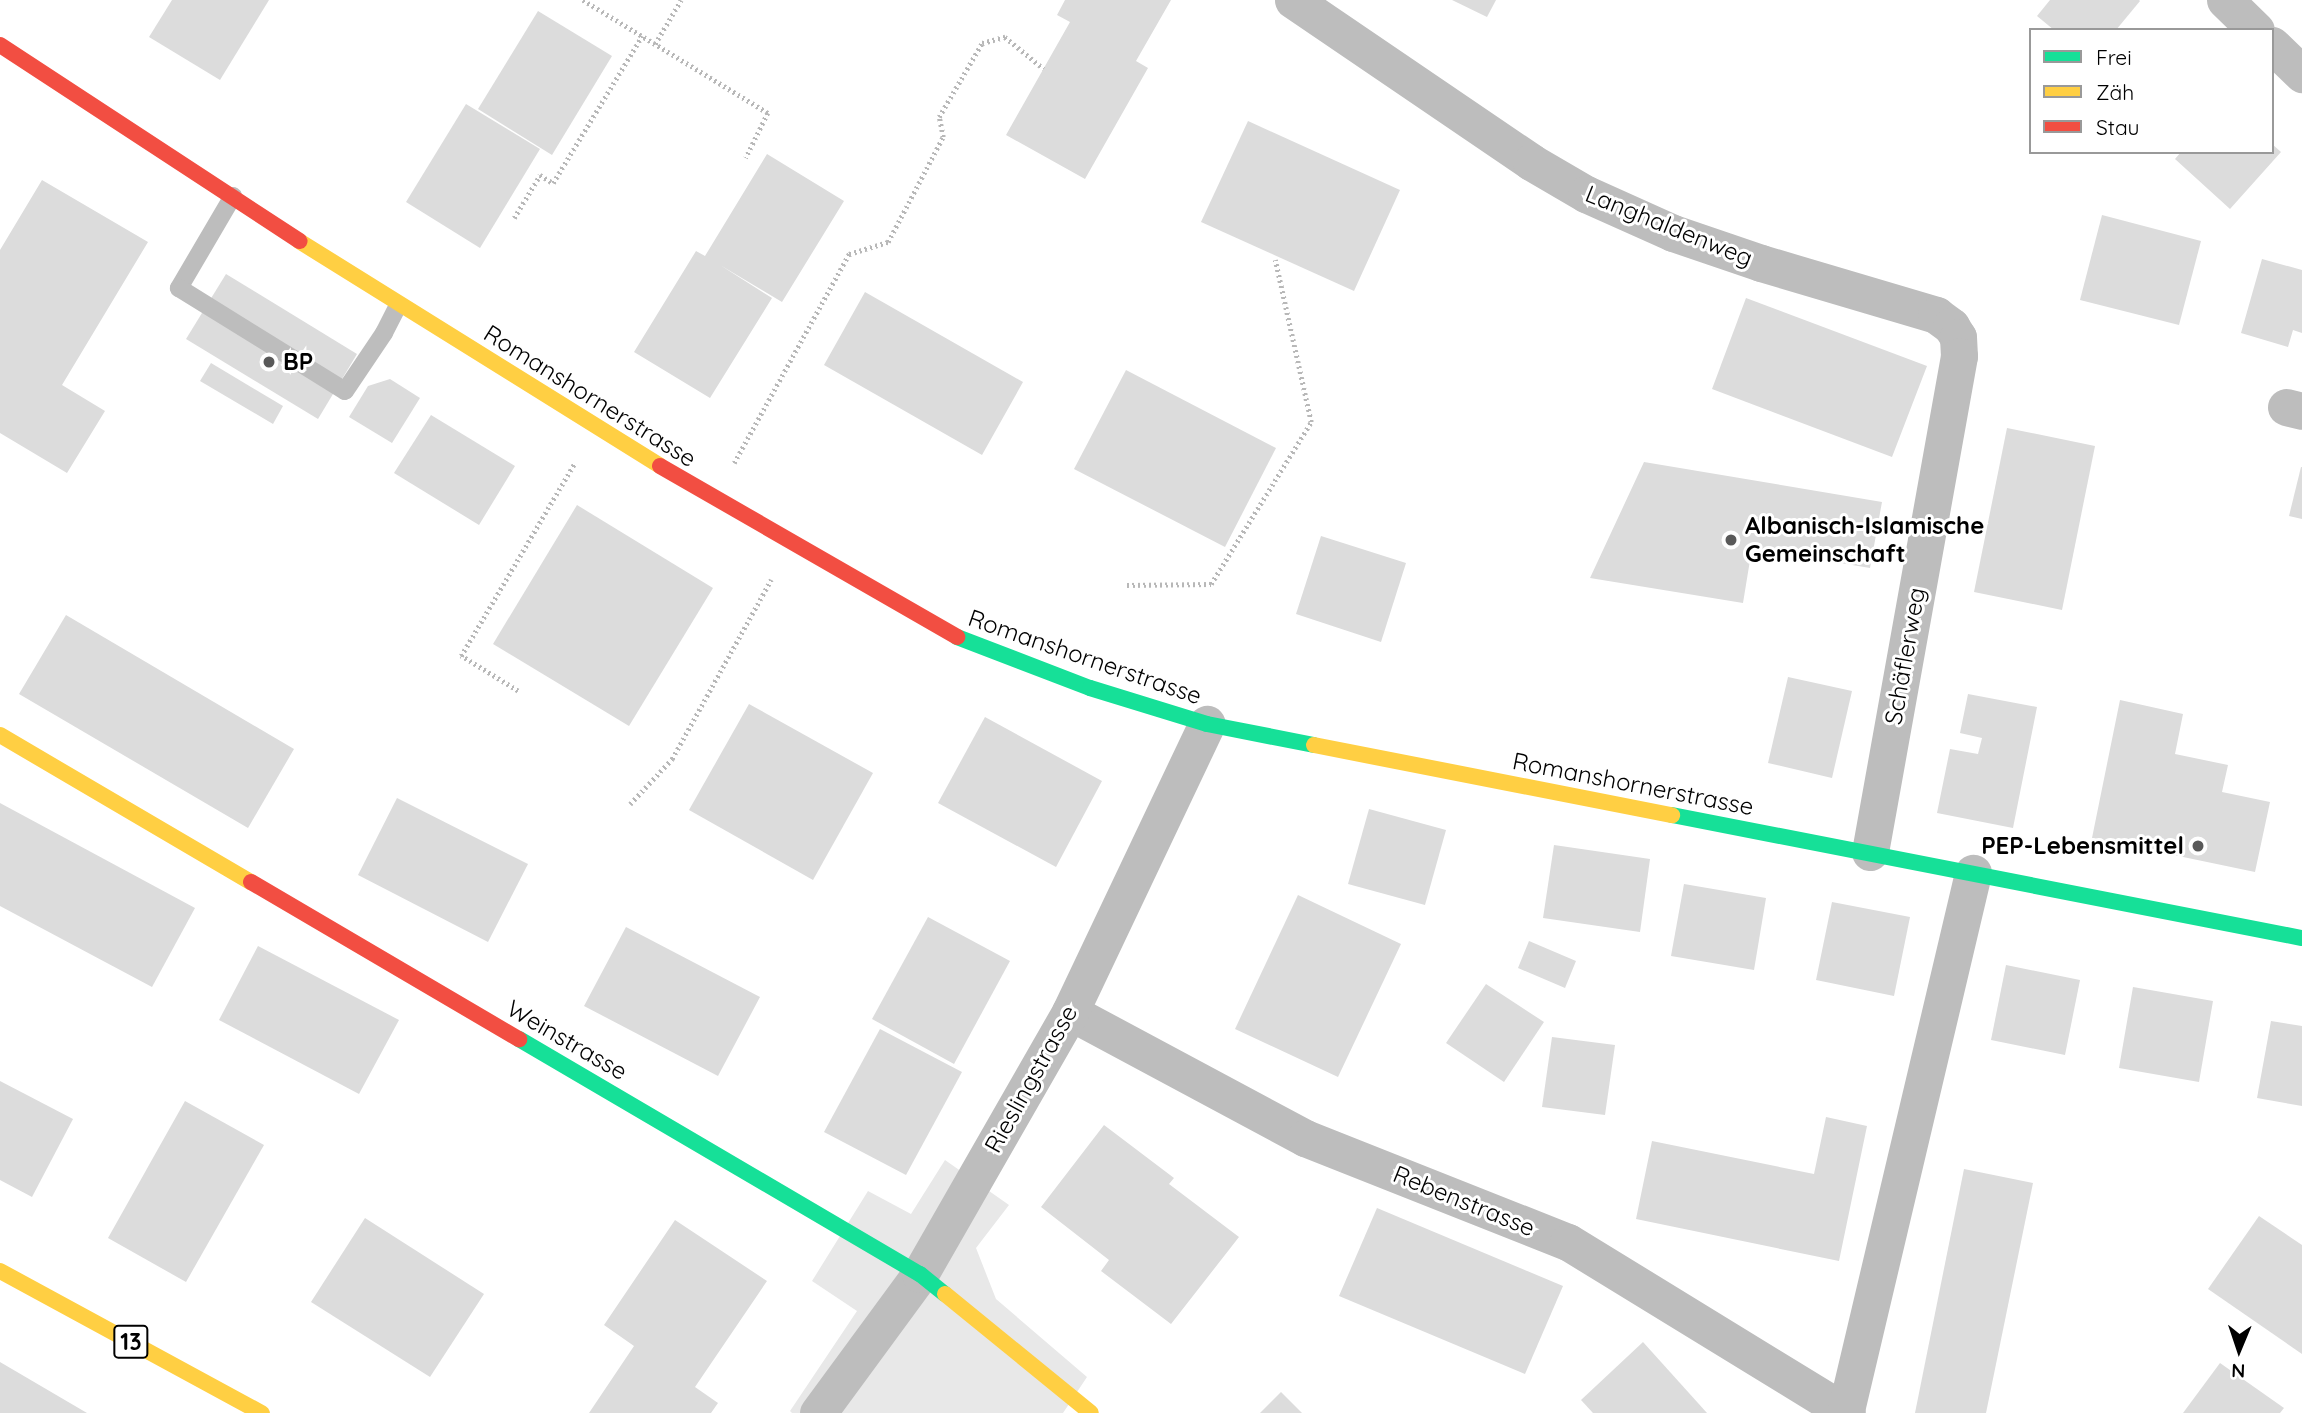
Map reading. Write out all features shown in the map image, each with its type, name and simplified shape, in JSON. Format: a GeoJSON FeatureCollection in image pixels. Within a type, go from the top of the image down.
{"type":"FeatureCollection","features":[{"type":"Feature","properties":{"kind":"street","name":"Langhaldenweg"},"geometry":{"type":"LineString","coordinates":[[1293,0],[1531,162],[1586,194],[1673,233],[1936,315],[1951,326],[1958,337]]}},
{"type":"Feature","properties":{"kind":"street"},"geometry":{"type":"LineString","coordinates":[[2225,0],[2254,28]]}},
{"type":"Feature","properties":{"kind":"street"},"geometry":{"type":"LineString","coordinates":[[2274,48],[2302,74]]}},
{"type":"Feature","properties":{"kind":"street","name":"Romanshornerstrasse"},"geometry":{"type":"LineString","coordinates":[[4,55],[233,196],[398,305],[715,500],[953,636],[1090,688],[1207,724],[1419,768],[1870,852],[2302,939]]}},
{"type":"Feature","properties":{"kind":"street","name":"Schäflerweg"},"geometry":{"type":"LineString","coordinates":[[1870,852],[1959,356],[1958,337]]}},
{"type":"Feature","properties":{"kind":"street","name":"Rieslingstrasse"},"geometry":{"type":"LineString","coordinates":[[818,1413],[920,1274],[1070,1012],[1207,724]]}},
{"type":"Feature","properties":{"kind":"street","name":"Weinstrasse"},"geometry":{"type":"LineString","coordinates":[[0,735],[920,1274],[1091,1413]]}},
{"type":"Feature","properties":{"kind":"street","name":"Rebenstrasse"},"geometry":{"type":"LineString","coordinates":[[1070,1012],[1305,1138],[1568,1242],[1847,1411],[1973,873]]}},
{"type":"Feature","properties":{"kind":"street","name":"13"},"geometry":{"type":"LineString","coordinates":[[0,1271],[262,1413]]}},
{"type":"Feature","properties":{"kind":"lane"},"geometry":{"type":"LineString","coordinates":[[233,196],[179,288],[345,391],[384,333],[398,305]]}},
{"type":"Feature","properties":{"kind":"path"},"geometry":{"type":"LineString","coordinates":[[583,0],[768,113],[746,158]]}},
{"type":"Feature","properties":{"kind":"path"},"geometry":{"type":"LineString","coordinates":[[655,44],[681,0]]}},
{"type":"Feature","properties":{"kind":"path"},"geometry":{"type":"LineString","coordinates":[[514,218],[540,175],[553,183],[642,36]]}},
{"type":"Feature","properties":{"kind":"path"},"geometry":{"type":"LineString","coordinates":[[734,464],[849,254],[888,242],[943,137],[939,117],[982,43],[1005,37],[1044,69]]}},
{"type":"Feature","properties":{"kind":"path"},"geometry":{"type":"LineString","coordinates":[[1127,585],[1211,584],[1311,422],[1275,260]]}},
{"type":"Feature","properties":{"kind":"path"},"geometry":{"type":"LineString","coordinates":[[518,691],[461,656],[580,453]]}},
{"type":"Feature","properties":{"kind":"path"},"geometry":{"type":"LineString","coordinates":[[630,804],[672,758],[775,573]]}},
{"type":"Feature","properties":{"kind":"shaded area"},"geometry":{"type":"Polygon","coordinates":[[[945,1160],[1009,1205],[976,1248],[996,1299],[1087,1377],[1063,1413],[792,1413],[790,1411],[857,1311],[812,1281],[868,1191],[911,1214],[945,1160]]]}},
{"type":"Feature","properties":{"kind":"building"},"geometry":{"type":"Polygon","coordinates":[[[172,0],[269,0],[220,80],[149,37],[172,0]]]}},
{"type":"Feature","properties":{"kind":"building"},"geometry":{"type":"Polygon","coordinates":[[[1065,0],[1171,0],[1136,61],[1148,68],[1085,179],[1006,135],[1070,22],[1057,15],[1065,0]]]}},
{"type":"Feature","properties":{"kind":"building"},"geometry":{"type":"Polygon","coordinates":[[[1452,0],[1496,0],[1487,17],[1452,0]]]}},
{"type":"Feature","properties":{"kind":"building"},"geometry":{"type":"Polygon","coordinates":[[[2050,0],[2140,1],[2118,28],[2052,28],[2037,16],[2050,0]]]}},
{"type":"Feature","properties":{"kind":"building"},"geometry":{"type":"Polygon","coordinates":[[[538,11],[612,56],[552,155],[478,109],[538,11]]]}},
{"type":"Feature","properties":{"kind":"building"},"geometry":{"type":"Polygon","coordinates":[[[466,104],[540,149],[480,248],[406,202],[466,104]]]}},
{"type":"Feature","properties":{"kind":"building"},"geometry":{"type":"Polygon","coordinates":[[[1248,121],[1400,190],[1354,291],[1201,222],[1248,121]]]}},
{"type":"Feature","properties":{"kind":"building"},"geometry":{"type":"Polygon","coordinates":[[[2274,146],[2281,152],[2230,209],[2175,159],[2179,154],[2274,154],[2274,146]]]}},
{"type":"Feature","properties":{"kind":"building"},"geometry":{"type":"Polygon","coordinates":[[[767,154],[844,201],[782,302],[720,265],[772,298],[710,398],[634,352],[696,251],[705,256],[767,154]]]}},
{"type":"Feature","properties":{"kind":"building"},"geometry":{"type":"Polygon","coordinates":[[[42,180],[148,242],[62,385],[105,411],[67,473],[0,433],[0,250],[42,180]]]}},
{"type":"Feature","properties":{"kind":"building"},"geometry":{"type":"Polygon","coordinates":[[[2102,215],[2201,241],[2179,325],[2080,300],[2102,215]]]}},
{"type":"Feature","properties":{"kind":"building"},"geometry":{"type":"Polygon","coordinates":[[[2262,259],[2302,270],[2302,333],[2293,330],[2288,347],[2241,333],[2262,259]]]}},
{"type":"Feature","properties":{"kind":"building"},"geometry":{"type":"Polygon","coordinates":[[[226,274],[357,354],[318,419],[186,339],[226,274]]]}},
{"type":"Feature","properties":{"kind":"building"},"geometry":{"type":"Polygon","coordinates":[[[865,292],[1023,382],[982,455],[824,365],[865,292]]]}},
{"type":"Feature","properties":{"kind":"building"},"geometry":{"type":"Polygon","coordinates":[[[1746,298],[1927,366],[1892,457],[1712,389],[1746,298]]]}},
{"type":"Feature","properties":{"kind":"building"},"geometry":{"type":"Polygon","coordinates":[[[211,363],[283,406],[273,424],[200,381],[211,363]]]}},
{"type":"Feature","properties":{"kind":"building"},"geometry":{"type":"Polygon","coordinates":[[[1126,370],[1276,448],[1225,547],[1074,469],[1126,370]]]}},
{"type":"Feature","properties":{"kind":"building"},"geometry":{"type":"Polygon","coordinates":[[[390,379],[420,398],[392,443],[349,417],[368,386],[390,379]]]}},
{"type":"Feature","properties":{"kind":"building"},"geometry":{"type":"Polygon","coordinates":[[[431,415],[515,466],[479,525],[394,473],[431,415]]]}},
{"type":"Feature","properties":{"kind":"building"},"geometry":{"type":"Polygon","coordinates":[[[2007,428],[2095,446],[2062,610],[1974,592],[2007,428]]]}},
{"type":"Feature","properties":{"kind":"building"},"geometry":{"type":"Polygon","coordinates":[[[1644,462],[1882,502],[1870,568],[1752,548],[1743,603],[1590,578],[1644,462]]]}},
{"type":"Feature","properties":{"kind":"building"},"geometry":{"type":"Polygon","coordinates":[[[2302,467],[2302,519],[2289,516],[2302,467]]]}},
{"type":"Feature","properties":{"kind":"building"},"geometry":{"type":"Polygon","coordinates":[[[577,505],[713,588],[629,726],[493,644],[577,505]]]}},
{"type":"Feature","properties":{"kind":"building"},"geometry":{"type":"Polygon","coordinates":[[[1321,536],[1406,563],[1381,642],[1296,614],[1321,536]]]}},
{"type":"Feature","properties":{"kind":"building"},"geometry":{"type":"Polygon","coordinates":[[[66,615],[294,749],[248,828],[19,694],[66,615]]]}},
{"type":"Feature","properties":{"kind":"building"},"geometry":{"type":"Polygon","coordinates":[[[1788,677],[1852,691],[1832,778],[1768,763],[1788,677]]]}},
{"type":"Feature","properties":{"kind":"building"},"geometry":{"type":"Polygon","coordinates":[[[1968,694],[2037,707],[2013,828],[1937,813],[1950,749],[1978,754],[1982,738],[1960,733],[1968,694]]]}},
{"type":"Feature","properties":{"kind":"building"},"geometry":{"type":"Polygon","coordinates":[[[2120,700],[2183,714],[2175,754],[2228,765],[2222,792],[2270,802],[2255,872],[2092,838],[2120,700]]]}},
{"type":"Feature","properties":{"kind":"building"},"geometry":{"type":"Polygon","coordinates":[[[749,704],[873,773],[813,880],[689,810],[749,704]]]}},
{"type":"Feature","properties":{"kind":"building"},"geometry":{"type":"Polygon","coordinates":[[[985,717],[1102,781],[1056,867],[938,803],[985,717]]]}},
{"type":"Feature","properties":{"kind":"building"},"geometry":{"type":"Polygon","coordinates":[[[397,798],[528,864],[488,942],[358,875],[397,798]]]}},
{"type":"Feature","properties":{"kind":"building"},"geometry":{"type":"Polygon","coordinates":[[[0,803],[195,908],[152,987],[0,906],[0,803]]]}},
{"type":"Feature","properties":{"kind":"building"},"geometry":{"type":"Polygon","coordinates":[[[1369,809],[1446,830],[1425,905],[1348,884],[1369,809]]]}},
{"type":"Feature","properties":{"kind":"building"},"geometry":{"type":"Polygon","coordinates":[[[1554,845],[1650,859],[1640,932],[1543,918],[1554,845]]]}},
{"type":"Feature","properties":{"kind":"building"},"geometry":{"type":"Polygon","coordinates":[[[1684,884],[1766,898],[1754,970],[1671,956],[1684,884]]]}},
{"type":"Feature","properties":{"kind":"building"},"geometry":{"type":"Polygon","coordinates":[[[1298,895],[1401,944],[1338,1077],[1235,1029],[1298,895]]]}},
{"type":"Feature","properties":{"kind":"building"},"geometry":{"type":"Polygon","coordinates":[[[1832,902],[1910,917],[1894,996],[1816,980],[1832,902]]]}},
{"type":"Feature","properties":{"kind":"building"},"geometry":{"type":"Polygon","coordinates":[[[928,917],[1010,961],[954,1064],[872,1019],[928,917]]]}},
{"type":"Feature","properties":{"kind":"building"},"geometry":{"type":"Polygon","coordinates":[[[626,927],[760,997],[718,1076],[584,1006],[626,927]]]}},
{"type":"Feature","properties":{"kind":"building"},"geometry":{"type":"Polygon","coordinates":[[[1529,941],[1576,961],[1565,988],[1518,968],[1529,941]]]}},
{"type":"Feature","properties":{"kind":"building"},"geometry":{"type":"Polygon","coordinates":[[[258,946],[399,1020],[359,1094],[219,1020],[258,946]]]}},
{"type":"Feature","properties":{"kind":"building"},"geometry":{"type":"Polygon","coordinates":[[[2006,965],[2080,980],[2065,1055],[1991,1040],[2006,965]]]}},
{"type":"Feature","properties":{"kind":"building"},"geometry":{"type":"Polygon","coordinates":[[[1486,984],[1544,1022],[1504,1082],[1446,1043],[1486,984]]]}},
{"type":"Feature","properties":{"kind":"building"},"geometry":{"type":"Polygon","coordinates":[[[2133,987],[2213,1001],[2199,1082],[2119,1068],[2133,987]]]}},
{"type":"Feature","properties":{"kind":"building"},"geometry":{"type":"Polygon","coordinates":[[[2271,1021],[2302,1026],[2302,1106],[2257,1098],[2271,1021]]]}},
{"type":"Feature","properties":{"kind":"building"},"geometry":{"type":"Polygon","coordinates":[[[880,1029],[962,1072],[906,1175],[824,1132],[880,1029]]]}},
{"type":"Feature","properties":{"kind":"building"},"geometry":{"type":"Polygon","coordinates":[[[1552,1037],[1615,1045],[1605,1115],[1542,1107],[1552,1037]]]}},
{"type":"Feature","properties":{"kind":"building"},"geometry":{"type":"Polygon","coordinates":[[[0,1081],[73,1119],[32,1197],[0,1180],[0,1081]]]}},
{"type":"Feature","properties":{"kind":"building"},"geometry":{"type":"Polygon","coordinates":[[[185,1101],[264,1145],[186,1282],[108,1238],[185,1101]]]}},
{"type":"Feature","properties":{"kind":"building"},"geometry":{"type":"Polygon","coordinates":[[[1826,1117],[1867,1126],[1839,1261],[1636,1219],[1652,1141],[1814,1174],[1826,1117]]]}},
{"type":"Feature","properties":{"kind":"building"},"geometry":{"type":"Polygon","coordinates":[[[1104,1125],[1174,1178],[1169,1184],[1239,1237],[1171,1324],[1101,1271],[1109,1260],[1041,1207],[1104,1125]]]}},
{"type":"Feature","properties":{"kind":"building"},"geometry":{"type":"Polygon","coordinates":[[[1964,1169],[2033,1183],[1986,1413],[1915,1413],[1964,1169]]]}},
{"type":"Feature","properties":{"kind":"building"},"geometry":{"type":"Polygon","coordinates":[[[1377,1208],[1563,1286],[1525,1374],[1339,1296],[1377,1208]]]}},
{"type":"Feature","properties":{"kind":"building"},"geometry":{"type":"Polygon","coordinates":[[[2259,1216],[2302,1245],[2302,1354],[2208,1289],[2259,1216]]]}},
{"type":"Feature","properties":{"kind":"building"},"geometry":{"type":"Polygon","coordinates":[[[365,1218],[484,1294],[430,1377],[311,1302],[365,1218]]]}},
{"type":"Feature","properties":{"kind":"building"},"geometry":{"type":"Polygon","coordinates":[[[675,1220],[767,1281],[695,1387],[718,1403],[711,1413],[589,1413],[634,1346],[604,1325],[675,1220]]]}},
{"type":"Feature","properties":{"kind":"building"},"geometry":{"type":"Polygon","coordinates":[[[1643,1342],[1707,1413],[1593,1413],[1581,1400],[1643,1342]]]}},
{"type":"Feature","properties":{"kind":"building"},"geometry":{"type":"Polygon","coordinates":[[[0,1362],[87,1413],[0,1413],[0,1362]]]}},
{"type":"Feature","properties":{"kind":"building"},"geometry":{"type":"Polygon","coordinates":[[[2220,1363],[2284,1408],[2280,1413],[2183,1413],[2220,1363]]]}},
{"type":"Feature","properties":{"kind":"building"},"geometry":{"type":"Polygon","coordinates":[[[1281,1392],[1302,1413],[1260,1413],[1281,1392]]]}},
{"type":"Feature","properties":{"kind":"traffic: fast"},"geometry":{"type":"LineString","coordinates":[[957,637],[1090,688],[1207,724],[1314,745]]}},
{"type":"Feature","properties":{"kind":"traffic: fast"},"geometry":{"type":"LineString","coordinates":[[1672,815],[2302,938]]}},
{"type":"Feature","properties":{"kind":"traffic: fast"},"geometry":{"type":"LineString","coordinates":[[519,1039],[920,1274],[945,1294]]}},
{"type":"Feature","properties":{"kind":"traffic: slow"},"geometry":{"type":"LineString","coordinates":[[299,241],[660,466]]}},
{"type":"Feature","properties":{"kind":"traffic: slow"},"geometry":{"type":"LineString","coordinates":[[0,735],[251,882]]}},
{"type":"Feature","properties":{"kind":"traffic: slow"},"geometry":{"type":"LineString","coordinates":[[1314,745],[1672,815]]}},
{"type":"Feature","properties":{"kind":"traffic: slow"},"geometry":{"type":"LineString","coordinates":[[0,1271],[262,1413]]}},
{"type":"Feature","properties":{"kind":"traffic: slow"},"geometry":{"type":"LineString","coordinates":[[945,1294],[1091,1413]]}},
{"type":"Feature","properties":{"kind":"traffic: jam"},"geometry":{"type":"LineString","coordinates":[[0,45],[299,241]]}},
{"type":"Feature","properties":{"kind":"traffic: jam"},"geometry":{"type":"LineString","coordinates":[[660,466],[957,637]]}},
{"type":"Feature","properties":{"kind":"traffic: jam"},"geometry":{"type":"LineString","coordinates":[[251,882],[519,1039]]}},
{"type":"Feature","properties":{"kind":"place","name":"BP"},"geometry":{"type":"Point","coordinates":[269,362]}},
{"type":"Feature","properties":{"kind":"place","name":"Albanisch-Islamische Gemeinschaft"},"geometry":{"type":"Point","coordinates":[1731,540]}},
{"type":"Feature","properties":{"kind":"place","name":"PEP-Lebensmittel"},"geometry":{"type":"Point","coordinates":[2198,846]}}]}
